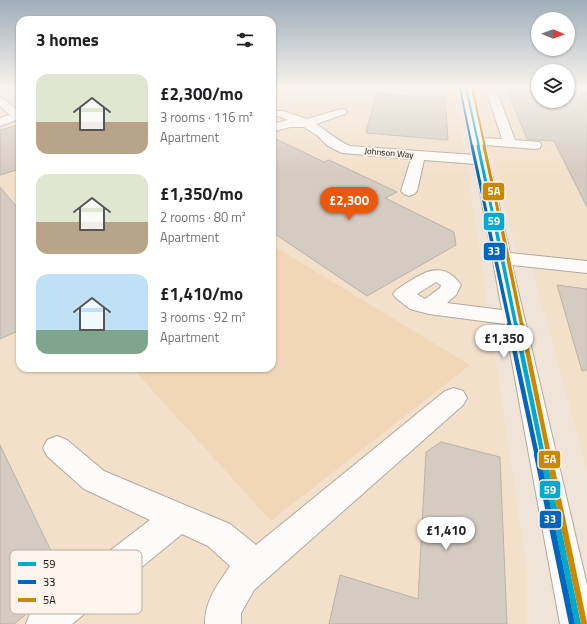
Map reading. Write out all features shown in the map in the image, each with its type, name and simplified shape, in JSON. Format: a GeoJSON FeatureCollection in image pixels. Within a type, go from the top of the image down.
{"type":"FeatureCollection","features":[{"type":"Feature","properties":{"kind":"street","name":"Johnson Way"},"geometry":{"type":"LineString","coordinates":[[289,116],[307,122],[322,133],[332,143],[347,150],[419,155],[479,150],[510,143],[536,145]]}},
{"type":"Feature","properties":{"kind":"street"},"geometry":{"type":"LineString","coordinates":[[276,127],[290,123],[307,122],[327,116]]}},
{"type":"Feature","properties":{"kind":"street"},"geometry":{"type":"LineString","coordinates":[[472,116],[578,624]]}},
{"type":"Feature","properties":{"kind":"street"},"geometry":{"type":"LineString","coordinates":[[500,116],[510,143]]}},
{"type":"Feature","properties":{"kind":"street"},"geometry":{"type":"LineString","coordinates":[[0,122],[16,118]]}},
{"type":"Feature","properties":{"kind":"street"},"geometry":{"type":"LineString","coordinates":[[409,191],[419,155]]}},
{"type":"Feature","properties":{"kind":"street"},"geometry":{"type":"LineString","coordinates":[[501,258],[587,267]]}},
{"type":"Feature","properties":{"kind":"street"},"geometry":{"type":"LineString","coordinates":[[429,307],[513,318]]}},
{"type":"Feature","properties":{"kind":"street"},"geometry":{"type":"LineString","coordinates":[[223,624],[223,610],[242,578],[454,398]]}},
{"type":"Feature","properties":{"kind":"street"},"geometry":{"type":"LineString","coordinates":[[57,448],[94,480],[219,535],[256,567]]}},
{"type":"Feature","properties":{"kind":"street"},"geometry":{"type":"LineString","coordinates":[[137,550],[179,517]]}},
{"type":"Feature","properties":{"kind":"street"},"geometry":{"type":"LineString","coordinates":[[44,624],[57,614]]}},
{"type":"Feature","properties":{"kind":"shaded area"},"geometry":{"type":"Polygon","coordinates":[[[0,116],[16,116],[16,372],[136,372],[272,521],[469,365],[276,247],[276,116],[459,116],[527,570],[527,624],[0,624],[0,121],[3,120],[0,116]]]}},
{"type":"Feature","properties":{"kind":"shaded area"},"geometry":{"type":"Polygon","coordinates":[[[482,116],[587,116],[587,471],[533,272],[517,252],[482,116]]]}},
{"type":"Feature","properties":{"kind":"shaded area"},"geometry":{"type":"Polygon","coordinates":[[[276,247],[470,365],[271,521],[136,372],[276,372],[276,247]]]}},
{"type":"Feature","properties":{"kind":"building"},"geometry":{"type":"Polygon","coordinates":[[[370,116],[446,116],[448,140],[366,133],[370,116]]]}},
{"type":"Feature","properties":{"kind":"building"},"geometry":{"type":"Polygon","coordinates":[[[518,116],[587,116],[587,207],[554,141],[527,139],[518,116]]]}},
{"type":"Feature","properties":{"kind":"building"},"geometry":{"type":"Polygon","coordinates":[[[16,126],[16,170],[0,175],[0,130],[16,126]]]}},
{"type":"Feature","properties":{"kind":"building"},"geometry":{"type":"Polygon","coordinates":[[[276,139],[324,162],[329,160],[397,192],[385,198],[454,232],[456,245],[367,296],[276,235],[276,139]]]}},
{"type":"Feature","properties":{"kind":"building"},"geometry":{"type":"Polygon","coordinates":[[[0,187],[16,206],[16,332],[0,339],[0,187]]]}},
{"type":"Feature","properties":{"kind":"building"},"geometry":{"type":"Polygon","coordinates":[[[557,285],[587,289],[587,370],[582,371],[557,285]]]}},
{"type":"Feature","properties":{"kind":"building"},"geometry":{"type":"Polygon","coordinates":[[[441,442],[500,457],[507,624],[329,624],[340,575],[418,599],[426,452],[441,442]]]}},
{"type":"Feature","properties":{"kind":"building"},"geometry":{"type":"Polygon","coordinates":[[[0,445],[51,550],[10,550],[10,614],[26,614],[14,624],[0,624],[0,445]]]}},
{"type":"Feature","properties":{"kind":"transit line","name":"33"},"geometry":{"type":"LineString","coordinates":[[466,116],[572,624]]}},
{"type":"Feature","properties":{"kind":"transit line","name":"59"},"geometry":{"type":"LineString","coordinates":[[472,116],[578,624]]}},
{"type":"Feature","properties":{"kind":"transit line","name":"5A"},"geometry":{"type":"LineString","coordinates":[[478,116],[584,623]]}}]}
